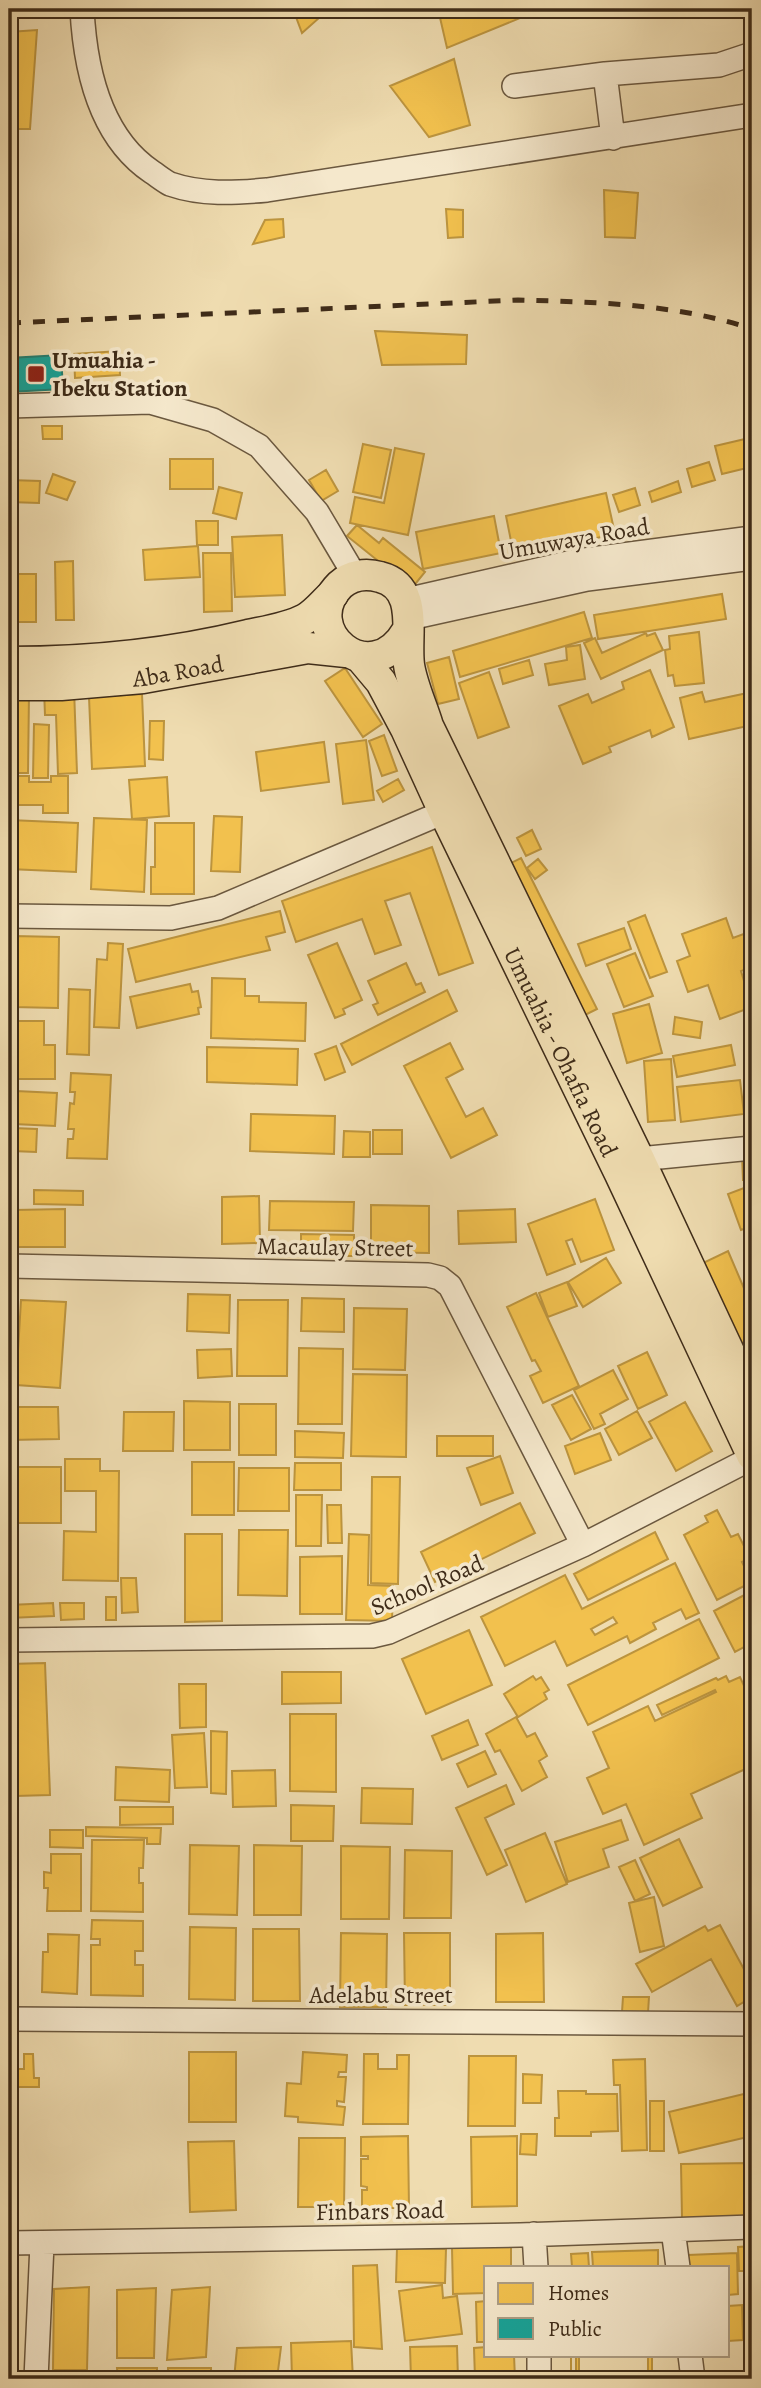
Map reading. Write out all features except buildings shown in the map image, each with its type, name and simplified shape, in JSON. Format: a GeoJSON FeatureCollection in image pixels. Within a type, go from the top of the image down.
{"type":"FeatureCollection","features":[{"type":"Feature","properties":{"kind":"main road"},"geometry":{"type":"LineString","coordinates":[[371,574],[386,578],[398,587],[408,616],[400,643],[388,652],[374,657],[353,654],[336,643],[327,619],[328,606],[344,585],[371,574]]}},
{"type":"Feature","properties":{"kind":"main road","name":"Aba Road"},"geometry":{"type":"LineString","coordinates":[[9,662],[60,662],[141,655],[223,641],[307,618],[344,585]]}},
{"type":"Feature","properties":{"kind":"main road","name":"Umuahia - Ohafia Road"},"geometry":{"type":"LineString","coordinates":[[408,616],[409,667],[428,726],[639,1159],[752,1401]]}},
{"type":"Feature","properties":{"kind":"main road","name":"Aba Road"},"geometry":{"type":"LineString","coordinates":[[9,685],[61,685],[143,678],[308,648],[353,654]]}},
{"type":"Feature","properties":{"kind":"main road","name":"Umuahia - Ohafia Road"},"geometry":{"type":"LineString","coordinates":[[353,654],[381,682],[400,717],[620,1174],[752,1457]]}},
{"type":"Feature","properties":{"kind":"street"},"geometry":{"type":"LineString","coordinates":[[82,9],[88,58],[96,93],[108,123],[123,147],[142,166],[168,183],[195,191],[228,193],[267,190],[752,115]]}},
{"type":"Feature","properties":{"kind":"street"},"geometry":{"type":"LineString","coordinates":[[514,86],[605,74],[719,65],[752,54]]}},
{"type":"Feature","properties":{"kind":"street"},"geometry":{"type":"LineString","coordinates":[[605,74],[613,138]]}},
{"type":"Feature","properties":{"kind":"street"},"geometry":{"type":"LineString","coordinates":[[9,406],[150,402],[213,420],[260,446],[317,512],[344,585]]}},
{"type":"Feature","properties":{"kind":"street","name":"Umuwaya Road"},"geometry":{"type":"LineString","coordinates":[[408,616],[577,561],[752,538]]}},
{"type":"Feature","properties":{"kind":"street","name":"Umuwaya Road"},"geometry":{"type":"LineString","coordinates":[[408,616],[587,579],[752,558]]}},
{"type":"Feature","properties":{"kind":"street"},"geometry":{"type":"LineString","coordinates":[[9,916],[171,918],[218,908],[444,812]]}},
{"type":"Feature","properties":{"kind":"street"},"geometry":{"type":"LineString","coordinates":[[639,1159],[752,1148]]}},
{"type":"Feature","properties":{"kind":"street","name":"Macaulay Street"},"geometry":{"type":"LineString","coordinates":[[9,1266],[428,1275],[440,1278],[450,1286],[583,1545]]}},
{"type":"Feature","properties":{"kind":"street","name":"School Road"},"geometry":{"type":"LineString","coordinates":[[9,1640],[372,1636],[389,1632],[583,1545],[752,1457]]}},
{"type":"Feature","properties":{"kind":"street","name":"Adelabu Street"},"geometry":{"type":"LineString","coordinates":[[9,2019],[752,2024]]}},
{"type":"Feature","properties":{"kind":"street","name":"Finbars Road"},"geometry":{"type":"LineString","coordinates":[[9,2243],[534,2234],[752,2227]]}},
{"type":"Feature","properties":{"kind":"street"},"geometry":{"type":"LineString","coordinates":[[673,2230],[678,2266]]}},
{"type":"Feature","properties":{"kind":"street"},"geometry":{"type":"LineString","coordinates":[[534,2234],[536,2266]]}},
{"type":"Feature","properties":{"kind":"street"},"geometry":{"type":"LineString","coordinates":[[36,2379],[42,2244]]}},
{"type":"Feature","properties":{"kind":"street"},"geometry":{"type":"LineString","coordinates":[[539,2356],[539,2379]]}},
{"type":"Feature","properties":{"kind":"street"},"geometry":{"type":"LineString","coordinates":[[690,2356],[693,2379]]}},
{"type":"Feature","properties":{"kind":"railway"},"geometry":{"type":"LineString","coordinates":[[9,323],[518,300],[607,303],[666,309],[752,329]]}},
{"type":"Feature","properties":{"kind":"place","name":"Umuahia - Ibeku Station"},"geometry":{"type":"Point","coordinates":[36,374]}}]}
